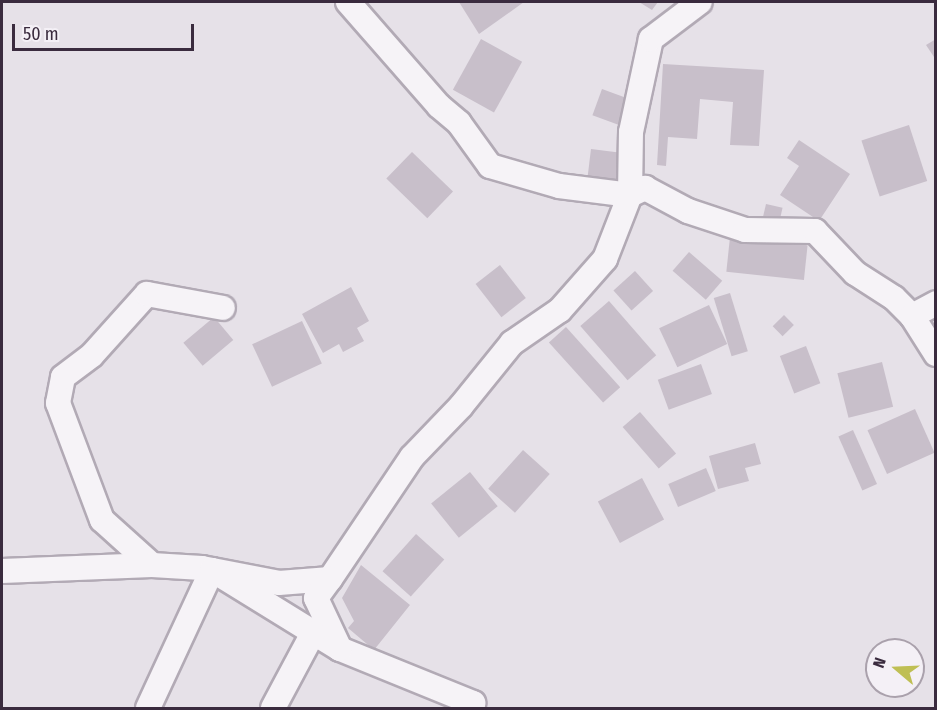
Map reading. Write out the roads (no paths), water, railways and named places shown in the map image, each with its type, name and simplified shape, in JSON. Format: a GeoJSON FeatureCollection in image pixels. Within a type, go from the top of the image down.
{"type":"FeatureCollection","features":[{"type":"Feature","properties":{"kind":"street"},"geometry":{"type":"LineString","coordinates":[[348,2],[439,105],[459,123],[490,166],[559,186],[630,195],[645,188],[679,207],[745,230],[815,231],[855,273],[894,298],[912,316],[936,354]]}},
{"type":"Feature","properties":{"kind":"street"},"geometry":{"type":"LineString","coordinates":[[340,649],[316,598],[411,457],[461,406],[512,343],[560,310],[586,284],[605,258],[630,195],[631,132],[651,39],[700,2]]}},
{"type":"Feature","properties":{"kind":"street"},"geometry":{"type":"LineString","coordinates":[[152,565],[102,520],[58,403],[63,376],[92,355],[147,294],[224,308]]}},
{"type":"Feature","properties":{"kind":"street"},"geometry":{"type":"LineString","coordinates":[[912,316],[936,303]]}},
{"type":"Feature","properties":{"kind":"street"},"geometry":{"type":"LineString","coordinates":[[2,571],[152,565],[212,570],[279,583],[330,579]]}},
{"type":"Feature","properties":{"kind":"street"},"geometry":{"type":"LineString","coordinates":[[212,570],[340,649],[473,703],[470,708]]}},
{"type":"Feature","properties":{"kind":"street"},"geometry":{"type":"LineString","coordinates":[[148,708],[212,570]]}},
{"type":"Feature","properties":{"kind":"street"},"geometry":{"type":"LineString","coordinates":[[273,708],[313,633]]}}]}
